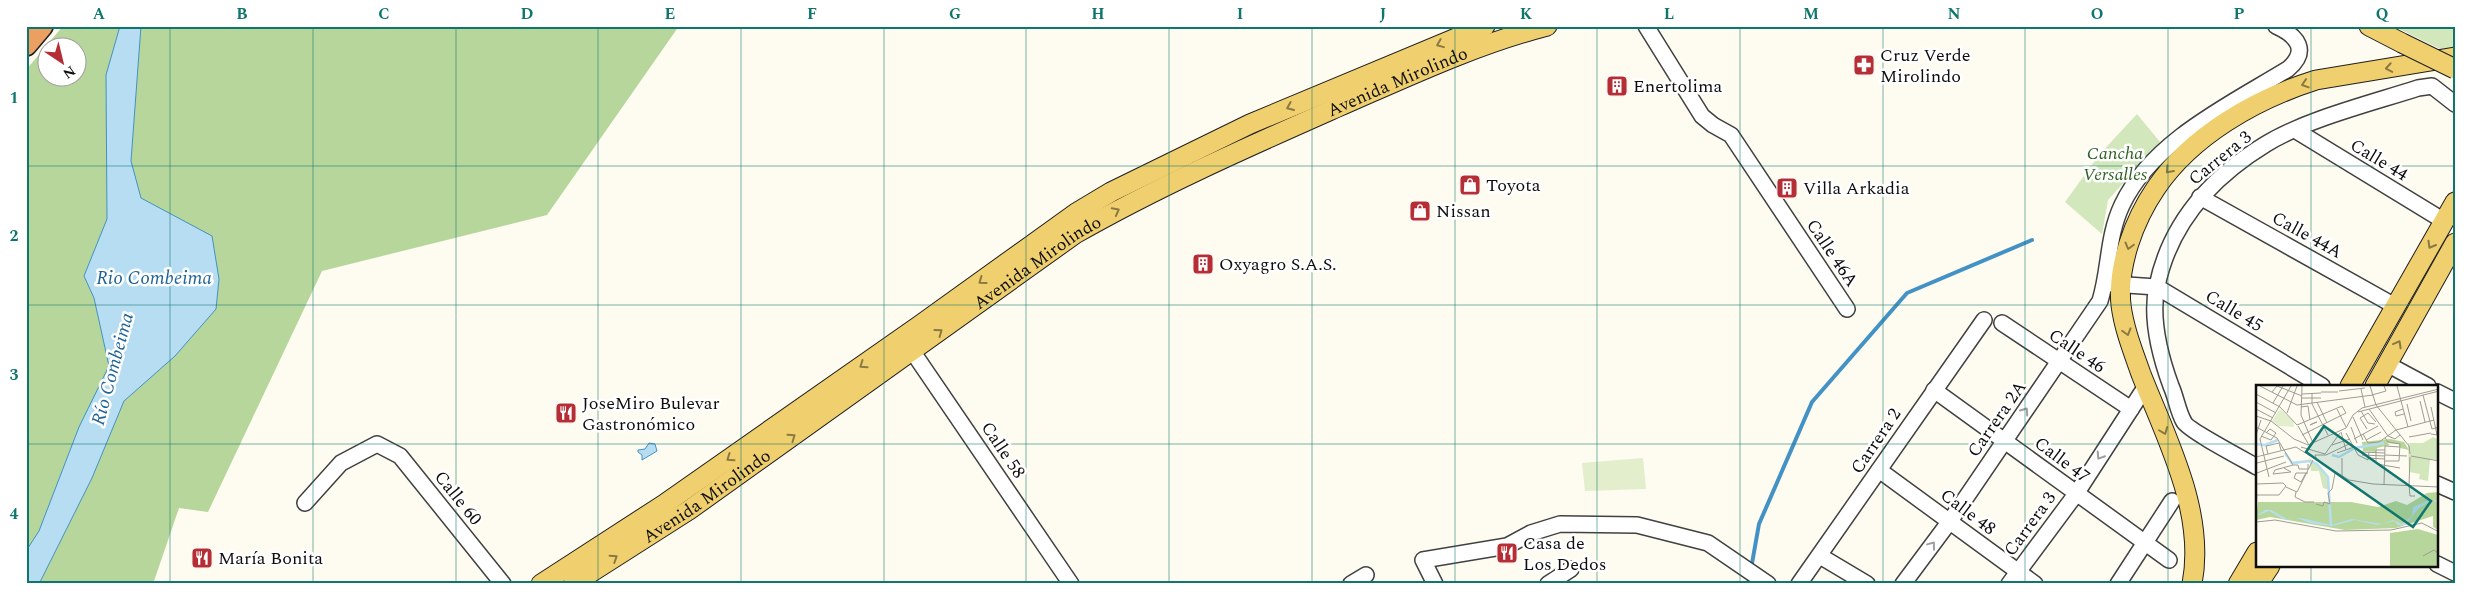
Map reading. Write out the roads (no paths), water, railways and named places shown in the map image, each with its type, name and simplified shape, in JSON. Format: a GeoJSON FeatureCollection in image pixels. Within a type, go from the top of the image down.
{"type":"FeatureCollection","features":[{"type":"Feature","properties":{"kind":"highway"},"geometry":{"type":"LineString","coordinates":[[26,29],[29,26]]}},
{"type":"Feature","properties":{"kind":"highway"},"geometry":{"type":"LineString","coordinates":[[26,45],[42,26]]}},
{"type":"Feature","properties":{"kind":"main road","name":"Avenida Mirolindo"},"geometry":{"type":"LineString","coordinates":[[576,582],[689,510],[908,344],[1076,213],[1111,192],[1250,124],[1485,26]]}},
{"type":"Feature","properties":{"kind":"main road","name":"Avenida Mirolindo"},"geometry":{"type":"LineString","coordinates":[[541,584],[1075,234],[1115,210],[1309,120],[1430,67],[1511,36],[1547,26]]}},
{"type":"Feature","properties":{"kind":"main road"},"geometry":{"type":"LineString","coordinates":[[2369,26],[2455,69]]}},
{"type":"Feature","properties":{"kind":"main road"},"geometry":{"type":"LineString","coordinates":[[2192,584],[2194,551],[2192,520],[2184,486],[2146,386],[2124,322],[2121,303],[2113,284],[2142,210],[2164,176],[2194,144],[2261,103],[2295,87],[2316,80],[2455,57]]}},
{"type":"Feature","properties":{"kind":"main road"},"geometry":{"type":"LineString","coordinates":[[2351,385],[2455,202]]}},
{"type":"Feature","properties":{"kind":"main road"},"geometry":{"type":"LineString","coordinates":[[2376,385],[2455,243]]}},
{"type":"Feature","properties":{"kind":"main road"},"geometry":{"type":"LineString","coordinates":[[2238,584],[2256,554]]}},
{"type":"Feature","properties":{"kind":"main road"},"geometry":{"type":"LineString","coordinates":[[2258,584],[2269,568]]}},
{"type":"Feature","properties":{"kind":"street","name":"Calle 46A"},"geometry":{"type":"LineString","coordinates":[[1646,26],[1702,116],[1731,135],[1847,308]]}},
{"type":"Feature","properties":{"kind":"street","name":"Carrera 2A"},"geometry":{"type":"LineString","coordinates":[[1903,584],[1950,521],[2113,284],[2109,242],[2122,204],[2142,176],[2167,148],[2199,123],[2288,69],[2297,60],[2300,53],[2299,44],[2292,36],[2276,26]]}},
{"type":"Feature","properties":{"kind":"street","name":"Carrera 3"},"geometry":{"type":"LineString","coordinates":[[2256,466],[2184,424],[2164,365],[2158,340],[2155,312],[2157,287],[2177,232],[2200,197],[2266,144],[2295,130],[2418,88],[2432,86],[2455,104]]}},
{"type":"Feature","properties":{"kind":"street","name":"Calle 44"},"geometry":{"type":"LineString","coordinates":[[2295,130],[2444,221]]}},
{"type":"Feature","properties":{"kind":"street","name":"Calle 44A"},"geometry":{"type":"LineString","coordinates":[[2200,197],[2395,306]]}},
{"type":"Feature","properties":{"kind":"street","name":"Calle 45"},"geometry":{"type":"LineString","coordinates":[[2113,284],[2157,287],[2320,385]]}},
{"type":"Feature","properties":{"kind":"street","name":"Carrera 2"},"geometry":{"type":"LineString","coordinates":[[1799,584],[1984,320]]}},
{"type":"Feature","properties":{"kind":"street","name":"Calle 46"},"geometry":{"type":"LineString","coordinates":[[2002,323],[2131,409]]}},
{"type":"Feature","properties":{"kind":"street","name":"Calle 58"},"geometry":{"type":"LineString","coordinates":[[908,344],[1068,579]]}},
{"type":"Feature","properties":{"kind":"street"},"geometry":{"type":"LineString","coordinates":[[2387,364],[2426,385]]}},
{"type":"Feature","properties":{"kind":"street","name":"Carrera 3"},"geometry":{"type":"LineString","coordinates":[[2014,578],[2076,494],[2146,386]]}},
{"type":"Feature","properties":{"kind":"street","name":"Calle 47"},"geometry":{"type":"LineString","coordinates":[[1934,390],[2169,560]]}},
{"type":"Feature","properties":{"kind":"street"},"geometry":{"type":"LineString","coordinates":[[2438,392],[2455,401]]}},
{"type":"Feature","properties":{"kind":"street","name":"Calle 60"},"geometry":{"type":"LineString","coordinates":[[305,503],[341,463],[377,444],[400,456],[503,584]]}},
{"type":"Feature","properties":{"kind":"street","name":"Calle 48"},"geometry":{"type":"LineString","coordinates":[[1879,470],[1950,521],[2014,578],[2035,584]]}},
{"type":"Feature","properties":{"kind":"street"},"geometry":{"type":"LineString","coordinates":[[2438,484],[2455,492]]}},
{"type":"Feature","properties":{"kind":"street"},"geometry":{"type":"LineString","coordinates":[[2118,584],[2172,501]]}},
{"type":"Feature","properties":{"kind":"street"},"geometry":{"type":"LineString","coordinates":[[1436,584],[1423,560],[1507,546],[1531,533],[1560,524],[1637,525],[1714,546],[1768,584]]}},
{"type":"Feature","properties":{"kind":"street"},"geometry":{"type":"LineString","coordinates":[[1820,556],[1867,584]]}},
{"type":"Feature","properties":{"kind":"street"},"geometry":{"type":"LineString","coordinates":[[2438,564],[2455,573]]}},
{"type":"Feature","properties":{"kind":"street"},"geometry":{"type":"LineString","coordinates":[[1548,584],[1571,569]]}},
{"type":"Feature","properties":{"kind":"street"},"geometry":{"type":"LineString","coordinates":[[1351,584],[1366,574]]}},
{"type":"Feature","properties":{"kind":"water","name":"Rio Combeima"},"geometry":{"type":"Polygon","coordinates":[[[120,26],[141,26],[131,161],[141,198],[212,236],[219,279],[216,309],[175,356],[124,401],[92,478],[39,584],[26,584],[26,551],[39,531],[79,427],[109,366],[94,298],[84,276],[107,219],[106,75],[120,26]]]}},
{"type":"Feature","properties":{"kind":"water"},"geometry":{"type":"Polygon","coordinates":[[[649,443],[655,444],[657,451],[642,460],[642,455],[638,450],[645,449],[649,443]]]}},
{"type":"Feature","properties":{"kind":"waterway"},"geometry":{"type":"LineString","coordinates":[[1751,569],[1759,524],[1812,402],[1907,293],[2032,240]]}},
{"type":"Feature","properties":{"kind":"waterway"},"geometry":{"type":"LineString","coordinates":[[1748,584],[1750,575]]}},
{"type":"Feature","properties":{"kind":"place","name":"Cruz Verde Mirolindo"},"geometry":{"type":"Point","coordinates":[1864,65]}},
{"type":"Feature","properties":{"kind":"place","name":"Enertolima"},"geometry":{"type":"Point","coordinates":[1617,86]}},
{"type":"Feature","properties":{"kind":"place","name":"Toyota"},"geometry":{"type":"Point","coordinates":[1470,185]}},
{"type":"Feature","properties":{"kind":"place","name":"Villa Arkadia"},"geometry":{"type":"Point","coordinates":[1787,188]}},
{"type":"Feature","properties":{"kind":"place","name":"Nissan"},"geometry":{"type":"Point","coordinates":[1420,211]}},
{"type":"Feature","properties":{"kind":"place","name":"Oxyagro S.A.S."},"geometry":{"type":"Point","coordinates":[1203,264]}},
{"type":"Feature","properties":{"kind":"place","name":"JoseMiro Bulevar Gastronómico"},"geometry":{"type":"Point","coordinates":[566,413]}},
{"type":"Feature","properties":{"kind":"place","name":"Casa de Los Dedos"},"geometry":{"type":"Point","coordinates":[1507,553]}},
{"type":"Feature","properties":{"kind":"place","name":"María Bonita"},"geometry":{"type":"Point","coordinates":[202,558]}},
{"type":"Feature","properties":{"kind":"park label","name":"Cancha Versalles"},"geometry":{"type":"Point","coordinates":[2115,163]}},
{"type":"Feature","properties":{"kind":"water label","name":"Río Combeima"},"geometry":{"type":"Point","coordinates":[113,369]}}]}
